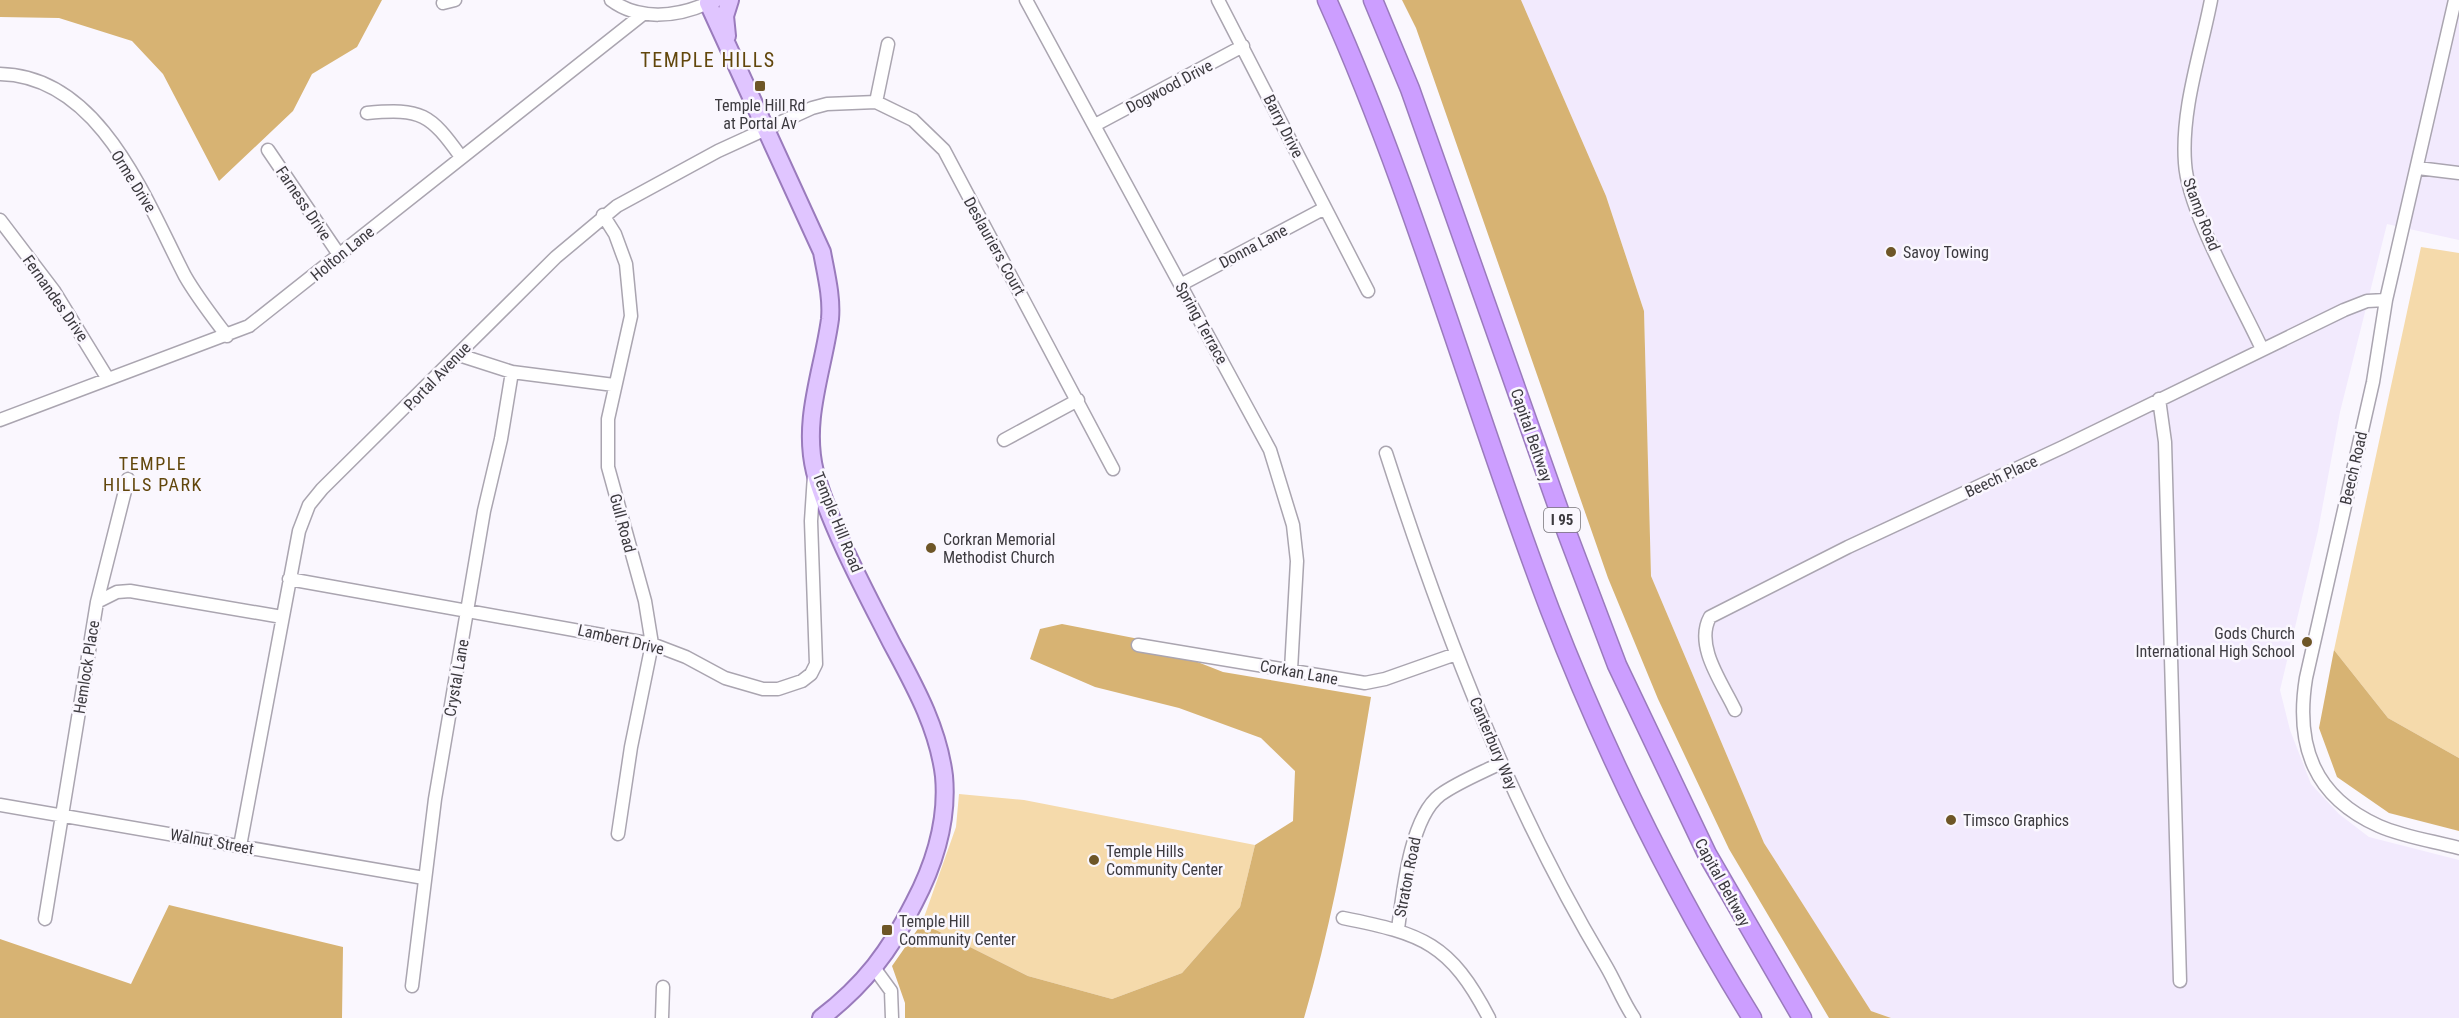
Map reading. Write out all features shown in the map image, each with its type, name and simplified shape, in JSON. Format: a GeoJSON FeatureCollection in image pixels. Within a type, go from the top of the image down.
{"type":"FeatureCollection","features":[{"type":"Feature","properties":{"kind":"highway","name":"I 95"},"geometry":{"type":"LineString","coordinates":[[1327,0],[1370,103],[1527,546],[1578,681],[1620,774],[1670,874],[1752,1018]]}},
{"type":"Feature","properties":{"kind":"highway","name":"Capital Beltway"},"geometry":{"type":"LineString","coordinates":[[1373,0],[1410,89],[1566,533],[1617,665],[1707,854],[1802,1018]]}},
{"type":"Feature","properties":{"kind":"main road"},"geometry":{"type":"LineString","coordinates":[[730,0],[725,16],[733,57]]}},
{"type":"Feature","properties":{"kind":"main road","name":"Temple Hill Road"},"geometry":{"type":"LineString","coordinates":[[711,2],[733,57],[822,252],[827,277],[830,317],[812,408],[810,442],[815,471],[850,556],[933,726],[944,777],[944,807],[933,864],[901,928],[875,969],[821,1018]]}},
{"type":"Feature","properties":{"kind":"street"},"geometry":{"type":"LineString","coordinates":[[611,0],[626,9],[643,14],[677,14],[711,2]]}},
{"type":"Feature","properties":{"kind":"street","name":"Spring Terrace"},"geometry":{"type":"LineString","coordinates":[[1026,0],[1270,450],[1293,525],[1297,561],[1291,670]]}},
{"type":"Feature","properties":{"kind":"street","name":"Barry Drive"},"geometry":{"type":"LineString","coordinates":[[1218,0],[1368,291]]}},
{"type":"Feature","properties":{"kind":"street","name":"Stamp Road"},"geometry":{"type":"LineString","coordinates":[[2211,0],[2187,118],[2186,171],[2203,223],[2262,349]]}},
{"type":"Feature","properties":{"kind":"street","name":"Beech Road"},"geometry":{"type":"LineString","coordinates":[[2456,0],[2386,300],[2373,382],[2306,678],[2301,720],[2309,754],[2317,773],[2346,807],[2382,827],[2459,849]]}},
{"type":"Feature","properties":{"kind":"street","name":"Holton Lane"},"geometry":{"type":"LineString","coordinates":[[0,420],[249,326],[643,14]]}},
{"type":"Feature","properties":{"kind":"street"},"geometry":{"type":"LineString","coordinates":[[876,102],[888,44]]}},
{"type":"Feature","properties":{"kind":"street","name":"Dogwood Drive"},"geometry":{"type":"LineString","coordinates":[[1095,125],[1243,46]]}},
{"type":"Feature","properties":{"kind":"street","name":"Orme Drive"},"geometry":{"type":"LineString","coordinates":[[0,74],[14,75],[47,85],[92,116],[147,200],[190,283],[227,336]]}},
{"type":"Feature","properties":{"kind":"street","name":"Portal Avenue"},"geometry":{"type":"LineString","coordinates":[[240,846],[298,531],[315,496],[459,355],[508,303],[603,215],[644,189],[765,129],[827,104],[876,102]]}},
{"type":"Feature","properties":{"kind":"street","name":"Deslauriers Court"},"geometry":{"type":"LineString","coordinates":[[876,102],[913,120],[944,150],[1113,469]]}},
{"type":"Feature","properties":{"kind":"street"},"geometry":{"type":"LineString","coordinates":[[368,113],[402,111],[421,115],[434,122],[461,157]]}},
{"type":"Feature","properties":{"kind":"street","name":"Farness Drive"},"geometry":{"type":"LineString","coordinates":[[268,150],[340,256]]}},
{"type":"Feature","properties":{"kind":"street"},"geometry":{"type":"LineString","coordinates":[[2418,168],[2459,173]]}},
{"type":"Feature","properties":{"kind":"street","name":"Donna Lane"},"geometry":{"type":"LineString","coordinates":[[1182,284],[1325,208]]}},
{"type":"Feature","properties":{"kind":"street","name":"Gull Road"},"geometry":{"type":"LineString","coordinates":[[603,215],[615,234],[626,264],[631,305],[628,336],[614,385],[608,418],[608,467],[645,601],[652,644],[631,747],[618,834]]}},
{"type":"Feature","properties":{"kind":"street","name":"Fernandes Drive"},"geometry":{"type":"LineString","coordinates":[[0,220],[54,291],[108,378]]}},
{"type":"Feature","properties":{"kind":"street","name":"Beech Place"},"geometry":{"type":"LineString","coordinates":[[1735,710],[1706,650],[1705,626],[1710,618],[1848,547],[2262,349],[2359,304],[2386,300]]}},
{"type":"Feature","properties":{"kind":"street"},"geometry":{"type":"LineString","coordinates":[[459,355],[512,372],[614,385]]}},
{"type":"Feature","properties":{"kind":"street","name":"Crystal Lane"},"geometry":{"type":"LineString","coordinates":[[412,986],[424,878],[439,776],[484,511],[501,439],[512,372]]}},
{"type":"Feature","properties":{"kind":"street"},"geometry":{"type":"LineString","coordinates":[[2159,399],[2165,442],[2180,981]]}},
{"type":"Feature","properties":{"kind":"street"},"geometry":{"type":"LineString","coordinates":[[1004,440],[1078,400]]}},
{"type":"Feature","properties":{"kind":"street","name":"Canterbury Way"},"geometry":{"type":"LineString","coordinates":[[1386,453],[1456,654],[1501,763],[1550,868],[1634,1018]]}},
{"type":"Feature","properties":{"kind":"street","name":"Lambert Drive"},"geometry":{"type":"LineString","coordinates":[[289,579],[652,644],[686,657],[725,678],[763,689],[791,686],[811,674],[816,664],[818,647],[811,521],[815,471]]}},
{"type":"Feature","properties":{"kind":"street","name":"Hemlock Place"},"geometry":{"type":"LineString","coordinates":[[45,919],[97,603],[128,479]]}},
{"type":"Feature","properties":{"kind":"street"},"geometry":{"type":"LineString","coordinates":[[97,603],[110,595],[130,591],[282,617]]}},
{"type":"Feature","properties":{"kind":"street","name":"Corkan Lane"},"geometry":{"type":"LineString","coordinates":[[1138,645],[1365,682],[1385,679],[1456,654]]}},
{"type":"Feature","properties":{"kind":"street","name":"Straton Road"},"geometry":{"type":"LineString","coordinates":[[1398,929],[1416,831],[1429,806],[1450,789],[1501,763]]}},
{"type":"Feature","properties":{"kind":"street","name":"Walnut Street"},"geometry":{"type":"LineString","coordinates":[[0,805],[424,878]]}},
{"type":"Feature","properties":{"kind":"street"},"geometry":{"type":"LineString","coordinates":[[1343,918],[1398,929],[1431,945],[1452,961],[1476,992],[1489,1018]]}},
{"type":"Feature","properties":{"kind":"street"},"geometry":{"type":"LineString","coordinates":[[875,969],[891,991],[892,1018]]}},
{"type":"Feature","properties":{"kind":"street"},"geometry":{"type":"LineString","coordinates":[[662,1018],[663,987]]}},
{"type":"Feature","properties":{"kind":"shaded area"},"geometry":{"type":"Polygon","coordinates":[[[0,0],[382,0],[357,47],[312,74],[293,111],[219,181],[163,74],[132,41],[59,18],[0,17],[0,0]]]}},
{"type":"Feature","properties":{"kind":"shaded area"},"geometry":{"type":"Polygon","coordinates":[[[1402,0],[1521,0],[1606,196],[1644,311],[1651,576],[1764,843],[1871,1011],[1891,1018],[1829,1018],[1729,849],[1658,699],[1608,578],[1416,28],[1402,0]]]}},
{"type":"Feature","properties":{"kind":"shaded area"},"geometry":{"type":"Polygon","coordinates":[[[1521,0],[2459,0],[2459,240],[2387,224],[2340,412],[2318,531],[2280,690],[2290,730],[2311,784],[2339,814],[2369,837],[2459,860],[2459,1018],[1891,1018],[1871,1011],[1764,843],[1651,576],[1644,311],[1606,196],[1521,0]]]}},
{"type":"Feature","properties":{"kind":"shaded area"},"geometry":{"type":"Polygon","coordinates":[[[2421,247],[2459,253],[2459,758],[2388,718],[2334,650],[2421,247]]]}},
{"type":"Feature","properties":{"kind":"shaded area"},"geometry":{"type":"Polygon","coordinates":[[[1062,624],[1139,639],[1223,672],[1371,697],[1334,899],[1304,1018],[905,1018],[905,1003],[892,966],[922,923],[1028,976],[1112,999],[1182,973],[1240,907],[1255,845],[1293,821],[1295,771],[1261,738],[1179,708],[1095,687],[1030,659],[1040,629],[1062,624]]]}},
{"type":"Feature","properties":{"kind":"shaded area"},"geometry":{"type":"Polygon","coordinates":[[[2334,650],[2388,718],[2459,758],[2459,831],[2389,813],[2337,777],[2319,728],[2334,650]]]}},
{"type":"Feature","properties":{"kind":"shaded area"},"geometry":{"type":"Polygon","coordinates":[[[959,794],[1024,800],[1255,845],[1240,907],[1182,973],[1112,999],[1028,976],[922,923],[956,827],[959,794]]]}},
{"type":"Feature","properties":{"kind":"shaded area"},"geometry":{"type":"Polygon","coordinates":[[[169,905],[343,947],[342,1018],[0,1018],[0,939],[131,984],[169,905]]]}},
{"type":"Feature","properties":{"kind":"place","name":"Temple Hill Rd at Portal Av"},"geometry":{"type":"Point","coordinates":[760,86]}},
{"type":"Feature","properties":{"kind":"place","name":"Savoy Towing"},"geometry":{"type":"Point","coordinates":[1891,252]}},
{"type":"Feature","properties":{"kind":"place","name":"Corkran Memorial Methodist Church"},"geometry":{"type":"Point","coordinates":[931,548]}},
{"type":"Feature","properties":{"kind":"place","name":"Gods Church International High School"},"geometry":{"type":"Point","coordinates":[2307,642]}},
{"type":"Feature","properties":{"kind":"place","name":"Timsco Graphics"},"geometry":{"type":"Point","coordinates":[1951,820]}},
{"type":"Feature","properties":{"kind":"place","name":"Temple Hills Community Center"},"geometry":{"type":"Point","coordinates":[1094,860]}},
{"type":"Feature","properties":{"kind":"place","name":"Temple Hill Community Center"},"geometry":{"type":"Point","coordinates":[887,930]}},
{"type":"Feature","properties":{"kind":"district","name":"TEMPLE HILLS"},"geometry":{"type":"Point","coordinates":[708,60]}},
{"type":"Feature","properties":{"kind":"district","name":"TEMPLE HILLS PARK"},"geometry":{"type":"Point","coordinates":[153,474]}}]}
